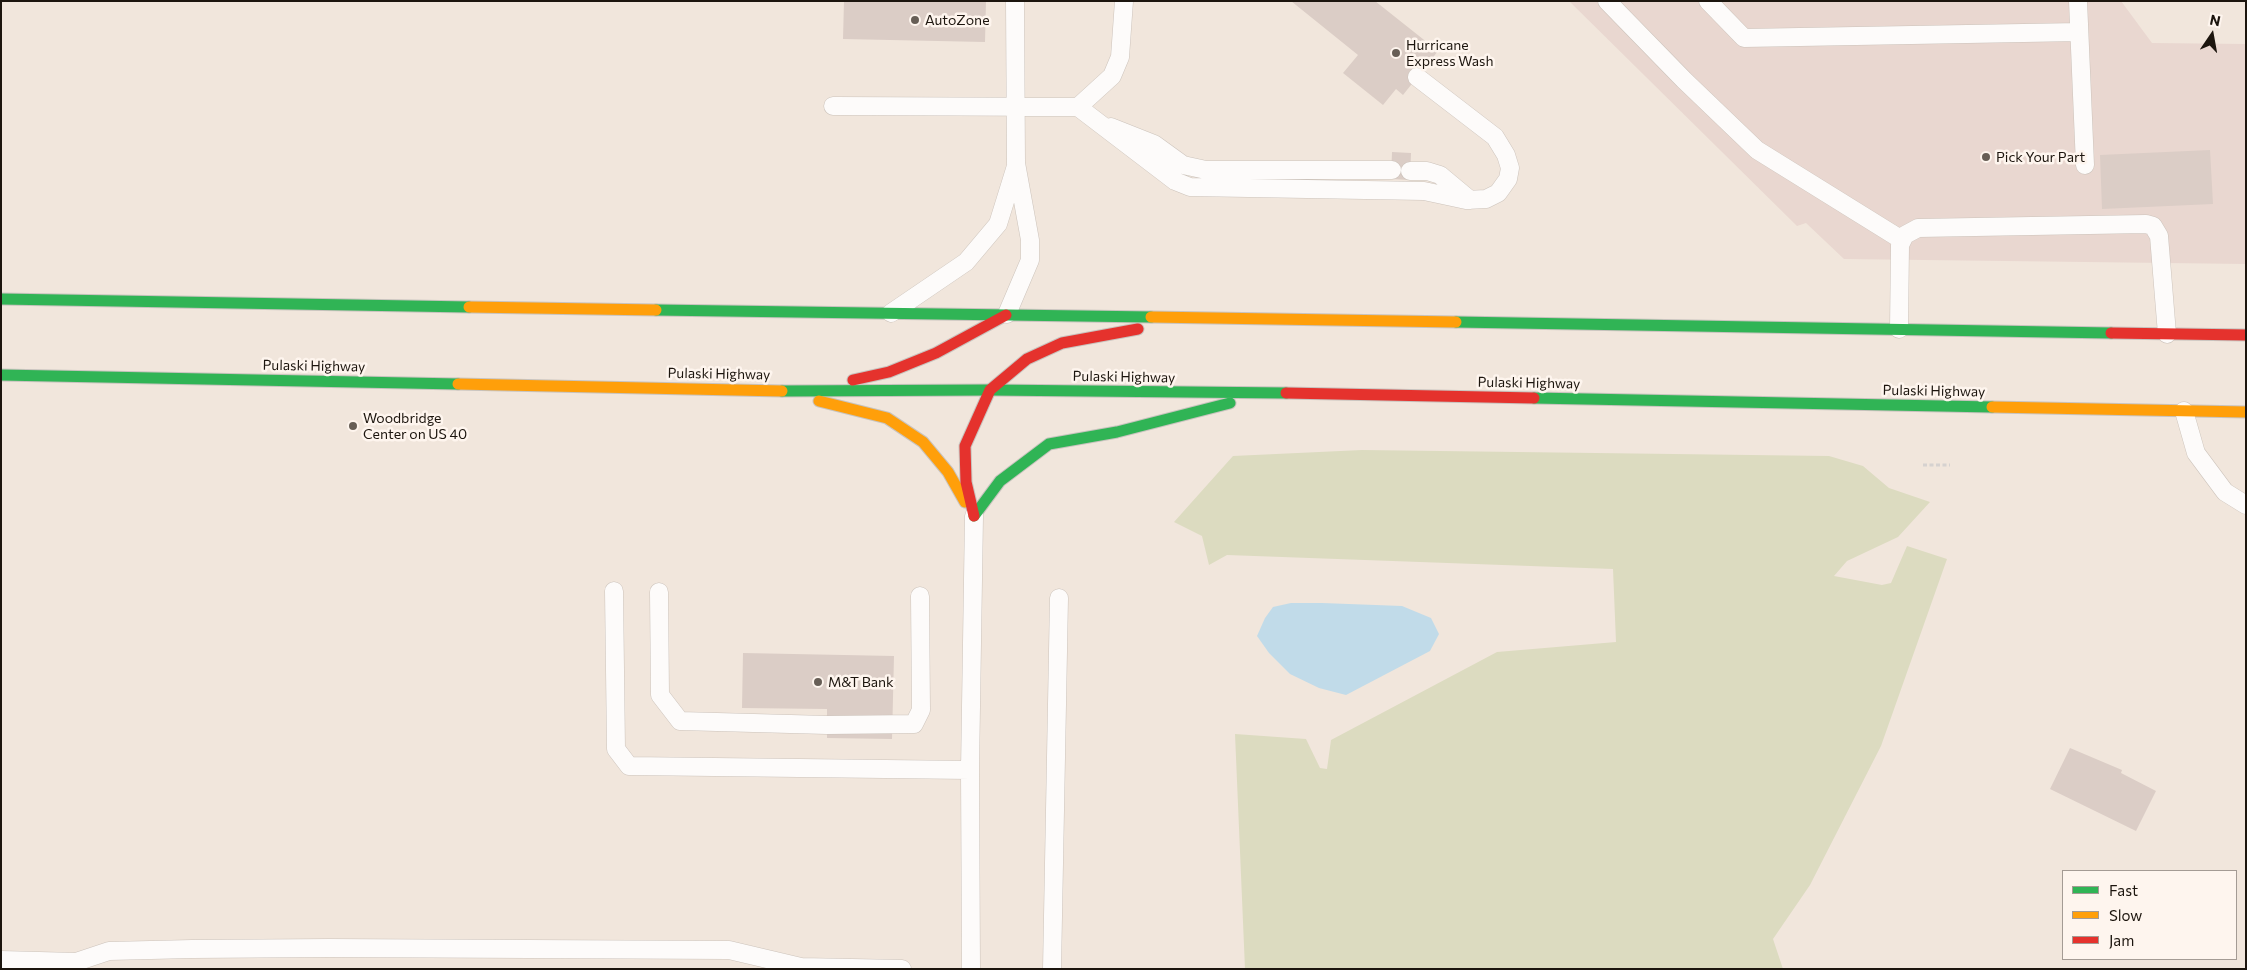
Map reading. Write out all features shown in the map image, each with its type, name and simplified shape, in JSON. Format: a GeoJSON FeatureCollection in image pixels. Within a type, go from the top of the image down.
{"type":"FeatureCollection","features":[{"type":"Feature","properties":{"kind":"highway"},"geometry":{"type":"LineString","coordinates":[[1,292],[42,300]]}},
{"type":"Feature","properties":{"kind":"highway"},"geometry":{"type":"LineString","coordinates":[[1,299],[2246,335]]}},
{"type":"Feature","properties":{"kind":"highway"},"geometry":{"type":"LineString","coordinates":[[806,391],[889,372],[936,353],[1007,314]]}},
{"type":"Feature","properties":{"kind":"highway"},"geometry":{"type":"LineString","coordinates":[[974,516],[966,482],[965,446],[990,390],[1027,359],[1062,343],[1191,318]]}},
{"type":"Feature","properties":{"kind":"highway","name":"Pulaski Highway"},"geometry":{"type":"LineString","coordinates":[[1,375],[806,391],[990,390],[1268,393],[2246,412]]}},
{"type":"Feature","properties":{"kind":"highway"},"geometry":{"type":"LineString","coordinates":[[1,383],[42,375]]}},
{"type":"Feature","properties":{"kind":"highway"},"geometry":{"type":"LineString","coordinates":[[776,390],[887,418],[923,442],[948,472],[974,516]]}},
{"type":"Feature","properties":{"kind":"highway"},"geometry":{"type":"LineString","coordinates":[[974,516],[1000,481],[1050,444],[1117,432],[1268,393]]}},
{"type":"Feature","properties":{"kind":"lane"},"geometry":{"type":"LineString","coordinates":[[1007,314],[1030,260],[1030,240],[1016,163],[1015,1]]}},
{"type":"Feature","properties":{"kind":"lane"},"geometry":{"type":"LineString","coordinates":[[1078,107],[1112,76],[1120,57],[1124,1]]}},
{"type":"Feature","properties":{"kind":"lane"},"geometry":{"type":"LineString","coordinates":[[1607,1],[1684,80],[1757,150],[1902,240]]}},
{"type":"Feature","properties":{"kind":"lane"},"geometry":{"type":"LineString","coordinates":[[1708,1],[1744,38],[2079,32]]}},
{"type":"Feature","properties":{"kind":"lane"},"geometry":{"type":"LineString","coordinates":[[2078,1],[2085,165]]}},
{"type":"Feature","properties":{"kind":"lane"},"geometry":{"type":"LineString","coordinates":[[832,106],[1078,107],[1175,181],[1190,187],[1424,191],[1470,200],[1486,199],[1498,193],[1508,179],[1510,168],[1506,155],[1495,137],[1417,77]]}},
{"type":"Feature","properties":{"kind":"lane"},"geometry":{"type":"LineString","coordinates":[[1099,124],[1124,131],[1154,144],[1183,166],[1206,170],[1392,170]]}},
{"type":"Feature","properties":{"kind":"lane"},"geometry":{"type":"LineString","coordinates":[[891,313],[966,262],[998,224],[1016,163]]}},
{"type":"Feature","properties":{"kind":"lane"},"geometry":{"type":"LineString","coordinates":[[1410,171],[1440,175],[1453,183],[1470,200]]}},
{"type":"Feature","properties":{"kind":"lane"},"geometry":{"type":"LineString","coordinates":[[1899,329],[1900,245],[1905,235],[1918,228],[2146,224],[2153,226],[2159,236],[2167,334]]}},
{"type":"Feature","properties":{"kind":"lane"},"geometry":{"type":"LineString","coordinates":[[2184,411],[2196,453],[2225,492],[2246,505]]}},
{"type":"Feature","properties":{"kind":"lane"},"geometry":{"type":"LineString","coordinates":[[971,969],[970,770],[974,516]]}},
{"type":"Feature","properties":{"kind":"lane"},"geometry":{"type":"LineString","coordinates":[[614,591],[616,749],[629,766],[970,770]]}},
{"type":"Feature","properties":{"kind":"lane"},"geometry":{"type":"LineString","coordinates":[[659,592],[660,695],[680,721],[827,725],[914,724],[921,710],[920,596]]}},
{"type":"Feature","properties":{"kind":"lane"},"geometry":{"type":"LineString","coordinates":[[1052,969],[1059,598]]}},
{"type":"Feature","properties":{"kind":"lane"},"geometry":{"type":"LineString","coordinates":[[1,960],[76,962],[109,952],[192,949],[729,950],[801,967],[902,969]]}},
{"type":"Feature","properties":{"kind":"path"},"geometry":{"type":"LineString","coordinates":[[1923,465],[1950,465]]}},
{"type":"Feature","properties":{"kind":"shaded area","name":"Pick Your Part"},"geometry":{"type":"Polygon","coordinates":[[[1569,1],[2121,1],[2152,43],[2246,44],[2246,264],[1844,259],[1806,223],[1797,226],[1569,1]]]}},
{"type":"Feature","properties":{"kind":"green space"},"geometry":{"type":"Polygon","coordinates":[[[1362,450],[1829,456],[1863,466],[1889,488],[1930,502],[1898,537],[1847,561],[1834,576],[1882,585],[1891,583],[1907,546],[1947,559],[1881,746],[1810,885],[1773,939],[1783,969],[1245,969],[1235,734],[1306,739],[1320,768],[1327,769],[1331,740],[1497,652],[1616,642],[1613,569],[1227,555],[1209,565],[1202,536],[1174,522],[1233,456],[1362,450]]]}},
{"type":"Feature","properties":{"kind":"water"},"geometry":{"type":"Polygon","coordinates":[[[1291,603],[1402,606],[1431,618],[1439,634],[1430,651],[1346,695],[1319,688],[1290,674],[1269,653],[1257,636],[1265,618],[1273,607],[1291,603]]]}},
{"type":"Feature","properties":{"kind":"building","name":"AutoZone"},"geometry":{"type":"Polygon","coordinates":[[[844,1],[986,1],[985,42],[843,39],[844,1]]]}},
{"type":"Feature","properties":{"kind":"building","name":"Hurricane Express Wash"},"geometry":{"type":"Polygon","coordinates":[[[1291,1],[1375,1],[1438,51],[1403,95],[1396,89],[1383,105],[1343,73],[1358,55],[1291,1]]]}},
{"type":"Feature","properties":{"kind":"building"},"geometry":{"type":"Polygon","coordinates":[[[2210,150],[2213,204],[2102,209],[2100,155],[2210,150]]]}},
{"type":"Feature","properties":{"kind":"building"},"geometry":{"type":"Polygon","coordinates":[[[1392,152],[1411,153],[1410,180],[1391,179],[1392,152]]]}},
{"type":"Feature","properties":{"kind":"building","name":"M&T Bank"},"geometry":{"type":"Polygon","coordinates":[[[743,653],[894,656],[892,739],[827,738],[827,709],[742,708],[743,653]]]}},
{"type":"Feature","properties":{"kind":"building"},"geometry":{"type":"Polygon","coordinates":[[[2070,748],[2122,770],[2121,773],[2156,791],[2136,831],[2050,789],[2070,748]]]}},
{"type":"Feature","properties":{"kind":"traffic: fast"},"geometry":{"type":"LineString","coordinates":[[1,299],[469,307]]}},
{"type":"Feature","properties":{"kind":"traffic: fast"},"geometry":{"type":"LineString","coordinates":[[656,310],[1151,317]]}},
{"type":"Feature","properties":{"kind":"traffic: fast"},"geometry":{"type":"LineString","coordinates":[[1456,322],[2111,333]]}},
{"type":"Feature","properties":{"kind":"traffic: fast"},"geometry":{"type":"LineString","coordinates":[[1,375],[458,384]]}},
{"type":"Feature","properties":{"kind":"traffic: fast"},"geometry":{"type":"LineString","coordinates":[[782,391],[990,390],[1286,393]]}},
{"type":"Feature","properties":{"kind":"traffic: fast"},"geometry":{"type":"LineString","coordinates":[[1534,398],[1992,407]]}},
{"type":"Feature","properties":{"kind":"traffic: fast"},"geometry":{"type":"LineString","coordinates":[[974,516],[1000,481],[1049,444],[1117,432],[1230,403]]}},
{"type":"Feature","properties":{"kind":"traffic: slow"},"geometry":{"type":"LineString","coordinates":[[469,307],[656,310]]}},
{"type":"Feature","properties":{"kind":"traffic: slow"},"geometry":{"type":"LineString","coordinates":[[1151,317],[1456,322]]}},
{"type":"Feature","properties":{"kind":"traffic: slow"},"geometry":{"type":"LineString","coordinates":[[458,384],[782,391]]}},
{"type":"Feature","properties":{"kind":"traffic: slow"},"geometry":{"type":"LineString","coordinates":[[819,401],[887,418],[923,442],[948,472],[965,502]]}},
{"type":"Feature","properties":{"kind":"traffic: slow"},"geometry":{"type":"LineString","coordinates":[[1992,407],[2246,412]]}},
{"type":"Feature","properties":{"kind":"traffic: jam"},"geometry":{"type":"LineString","coordinates":[[853,380],[889,372],[936,353],[1006,315]]}},
{"type":"Feature","properties":{"kind":"traffic: jam"},"geometry":{"type":"LineString","coordinates":[[974,516],[966,482],[965,446],[990,390],[1027,359],[1062,343],[1138,329]]}},
{"type":"Feature","properties":{"kind":"traffic: jam"},"geometry":{"type":"LineString","coordinates":[[2111,333],[2246,335]]}},
{"type":"Feature","properties":{"kind":"traffic: jam"},"geometry":{"type":"LineString","coordinates":[[1286,393],[1534,398]]}},
{"type":"Feature","properties":{"kind":"place","name":"AutoZone"},"geometry":{"type":"Point","coordinates":[915,20]}},
{"type":"Feature","properties":{"kind":"place","name":"Hurricane Express Wash"},"geometry":{"type":"Point","coordinates":[1396,53]}},
{"type":"Feature","properties":{"kind":"place","name":"Pick Your Part"},"geometry":{"type":"Point","coordinates":[1986,157]}},
{"type":"Feature","properties":{"kind":"place","name":"Woodbridge Center on US 40"},"geometry":{"type":"Point","coordinates":[353,426]}},
{"type":"Feature","properties":{"kind":"place","name":"M&T Bank"},"geometry":{"type":"Point","coordinates":[818,682]}}]}
